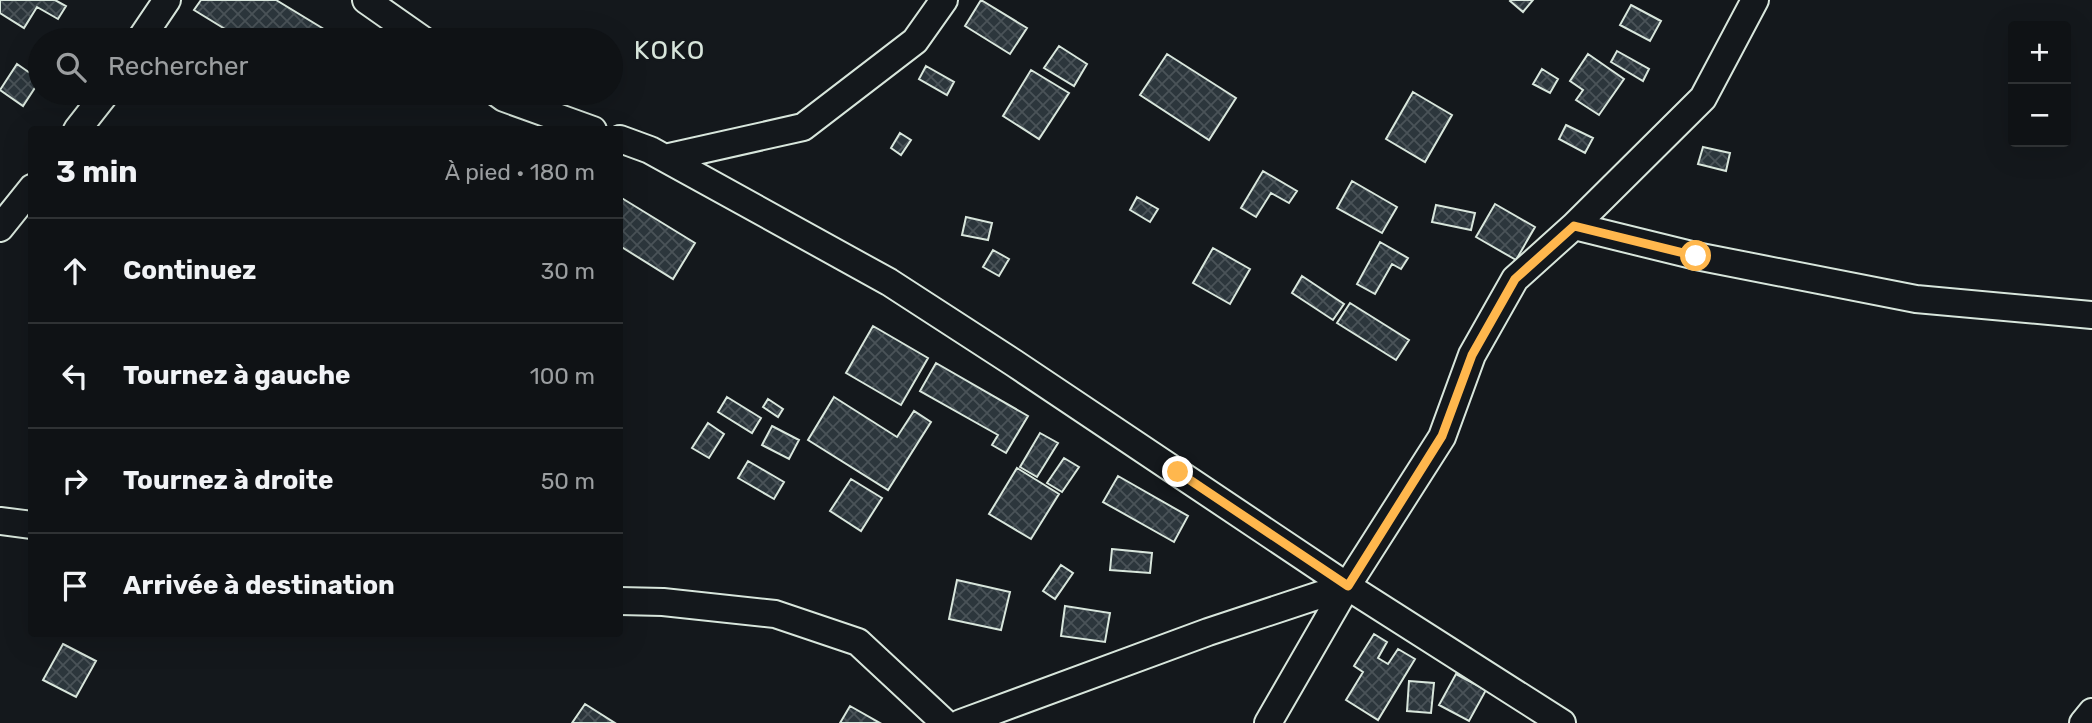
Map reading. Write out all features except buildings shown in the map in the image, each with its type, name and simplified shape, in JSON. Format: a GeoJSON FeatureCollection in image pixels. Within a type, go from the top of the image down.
{"type":"FeatureCollection","features":[{"type":"Feature","properties":{"kind":"street"},"geometry":{"type":"LineString","coordinates":[[148,28],[167,0]]}},
{"type":"Feature","properties":{"kind":"street"},"geometry":{"type":"LineString","coordinates":[[366,0],[406,28]]}},
{"type":"Feature","properties":{"kind":"street"},"geometry":{"type":"LineString","coordinates":[[665,158],[803,127],[915,41],[944,0]]}},
{"type":"Feature","properties":{"kind":"street"},"geometry":{"type":"LineString","coordinates":[[1268,723],[1348,586],[1442,436],[1472,355],[1515,279],[1574,226],[1703,98],[1755,0]]}},
{"type":"Feature","properties":{"kind":"street"},"geometry":{"type":"LineString","coordinates":[[80,126],[97,105]]}},
{"type":"Feature","properties":{"kind":"street"},"geometry":{"type":"LineString","coordinates":[[524,105],[582,126]]}},
{"type":"Feature","properties":{"kind":"street"},"geometry":{"type":"LineString","coordinates":[[623,140],[665,158],[889,282],[1348,586],[1562,723]]}},
{"type":"Feature","properties":{"kind":"street"},"geometry":{"type":"LineString","coordinates":[[0,228],[28,193]]}},
{"type":"Feature","properties":{"kind":"street"},"geometry":{"type":"LineString","coordinates":[[1574,226],[1696,256],[1916,299],[2092,315]]}},
{"type":"Feature","properties":{"kind":"street"},"geometry":{"type":"LineString","coordinates":[[0,520],[28,524]]}},
{"type":"Feature","properties":{"kind":"street"},"geometry":{"type":"LineString","coordinates":[[961,723],[1208,632],[1348,586]]}},
{"type":"Feature","properties":{"kind":"street"},"geometry":{"type":"LineString","coordinates":[[623,601],[663,602],[775,614],[858,642],[945,723]]}},
{"type":"Feature","properties":{"kind":"street"},"geometry":{"type":"LineString","coordinates":[[2083,723],[2092,712]]}},
{"type":"Feature","properties":{"kind":"district","name":"KOKO"},"geometry":{"type":"Point","coordinates":[670,50]}},
{"type":"Feature","properties":{"kind":"route"},"geometry":{"type":"LineString","coordinates":[[1178,472],[1348,586],[1442,436],[1472,355],[1515,279],[1574,226],[1696,256]]}}]}
